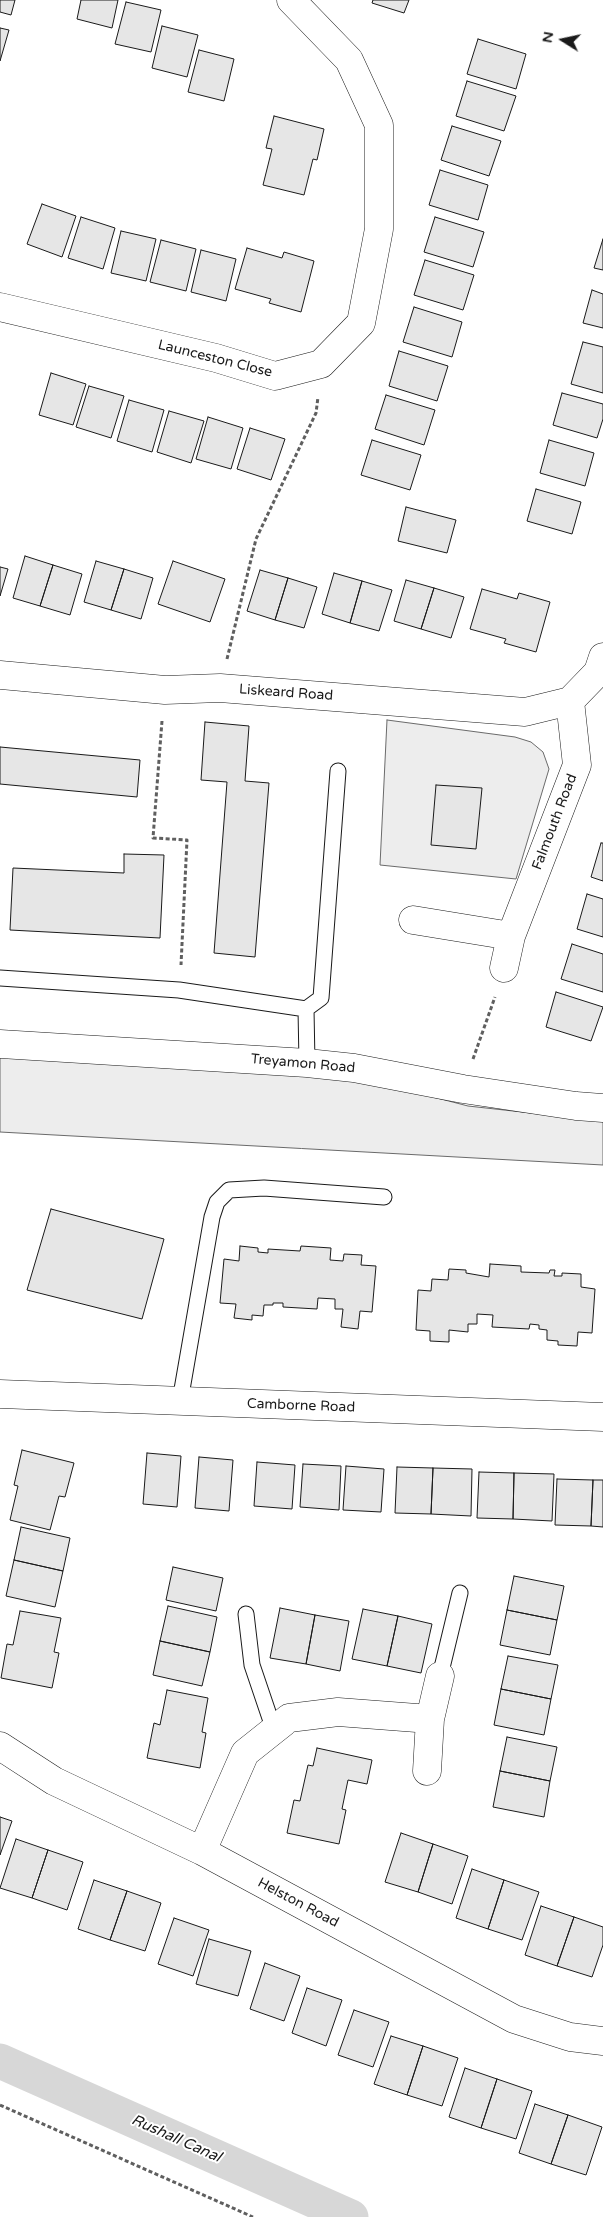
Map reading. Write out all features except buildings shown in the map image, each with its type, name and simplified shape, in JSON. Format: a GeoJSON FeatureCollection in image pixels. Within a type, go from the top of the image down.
{"type":"FeatureCollection","features":[{"type":"Feature","properties":{"kind":"street"},"geometry":{"type":"LineString","coordinates":[[291,0],[349,60],[379,125],[379,229],[362,323],[321,364]]}},
{"type":"Feature","properties":{"kind":"street","name":"Launceston Close"},"geometry":{"type":"LineString","coordinates":[[0,307],[216,358],[275,376],[321,364]]}},
{"type":"Feature","properties":{"kind":"street"},"geometry":{"type":"LineString","coordinates":[[570,701],[598,672],[603,657]]}},
{"type":"Feature","properties":{"kind":"street","name":"Liskeard Road"},"geometry":{"type":"LineString","coordinates":[[0,675],[165,690],[220,688],[525,712],[570,701]]}},
{"type":"Feature","properties":{"kind":"street","name":"Falmouth Road"},"geometry":{"type":"LineString","coordinates":[[504,968],[511,936],[577,765],[570,701]]}},
{"type":"Feature","properties":{"kind":"street"},"geometry":{"type":"LineString","coordinates":[[413,920],[511,936]]}},
{"type":"Feature","properties":{"kind":"street","name":"Treyamon Road"},"geometry":{"type":"LineString","coordinates":[[0,1044],[307,1062],[354,1068],[463,1089],[576,1106],[603,1108]]}},
{"type":"Feature","properties":{"kind":"street","name":"Camborne Road"},"geometry":{"type":"LineString","coordinates":[[0,1394],[603,1418]]}},
{"type":"Feature","properties":{"kind":"street"},"geometry":{"type":"LineString","coordinates":[[427,1771],[430,1719],[440,1676]]}},
{"type":"Feature","properties":{"kind":"street"},"geometry":{"type":"LineString","coordinates":[[202,1851],[245,1753],[289,1718],[338,1712],[430,1719]]}},
{"type":"Feature","properties":{"kind":"street","name":"Helston Road"},"geometry":{"type":"LineString","coordinates":[[0,1746],[54,1781],[202,1851],[514,2019],[570,2037],[603,2041]]}},
{"type":"Feature","properties":{"kind":"lane"},"geometry":{"type":"LineString","coordinates":[[0,978],[179,990],[306,1009],[322,998],[338,771]]}},
{"type":"Feature","properties":{"kind":"lane"},"geometry":{"type":"LineString","coordinates":[[306,1009],[307,1062]]}},
{"type":"Feature","properties":{"kind":"lane"},"geometry":{"type":"LineString","coordinates":[[180,1401],[212,1217],[217,1202],[229,1190],[250,1189],[384,1197]]}},
{"type":"Feature","properties":{"kind":"lane"},"geometry":{"type":"LineString","coordinates":[[440,1676],[460,1593]]}},
{"type":"Feature","properties":{"kind":"lane"},"geometry":{"type":"LineString","coordinates":[[246,1614],[252,1665],[274,1730]]}},
{"type":"Feature","properties":{"kind":"path"},"geometry":{"type":"LineString","coordinates":[[220,688],[256,539],[316,413],[321,364]]}},
{"type":"Feature","properties":{"kind":"path"},"geometry":{"type":"LineString","coordinates":[[165,690],[153,838],[187,840],[179,990]]}},
{"type":"Feature","properties":{"kind":"path"},"geometry":{"type":"LineString","coordinates":[[463,1089],[504,968]]}},
{"type":"Feature","properties":{"kind":"path"},"geometry":{"type":"LineString","coordinates":[[0,2105],[253,2217]]}},
{"type":"Feature","properties":{"kind":"shaded area"},"geometry":{"type":"Polygon","coordinates":[[[387,720],[515,737],[531,742],[543,752],[549,769],[516,879],[380,865],[387,720]]]}},
{"type":"Feature","properties":{"kind":"shaded area"},"geometry":{"type":"Polygon","coordinates":[[[0,1055],[352,1076],[468,1106],[603,1121],[603,1165],[0,1132],[0,1055]]]}},
{"type":"Feature","properties":{"kind":"waterway","name":"Rushall Canal"},"geometry":{"type":"LineString","coordinates":[[0,2061],[351,2217]]}}]}
